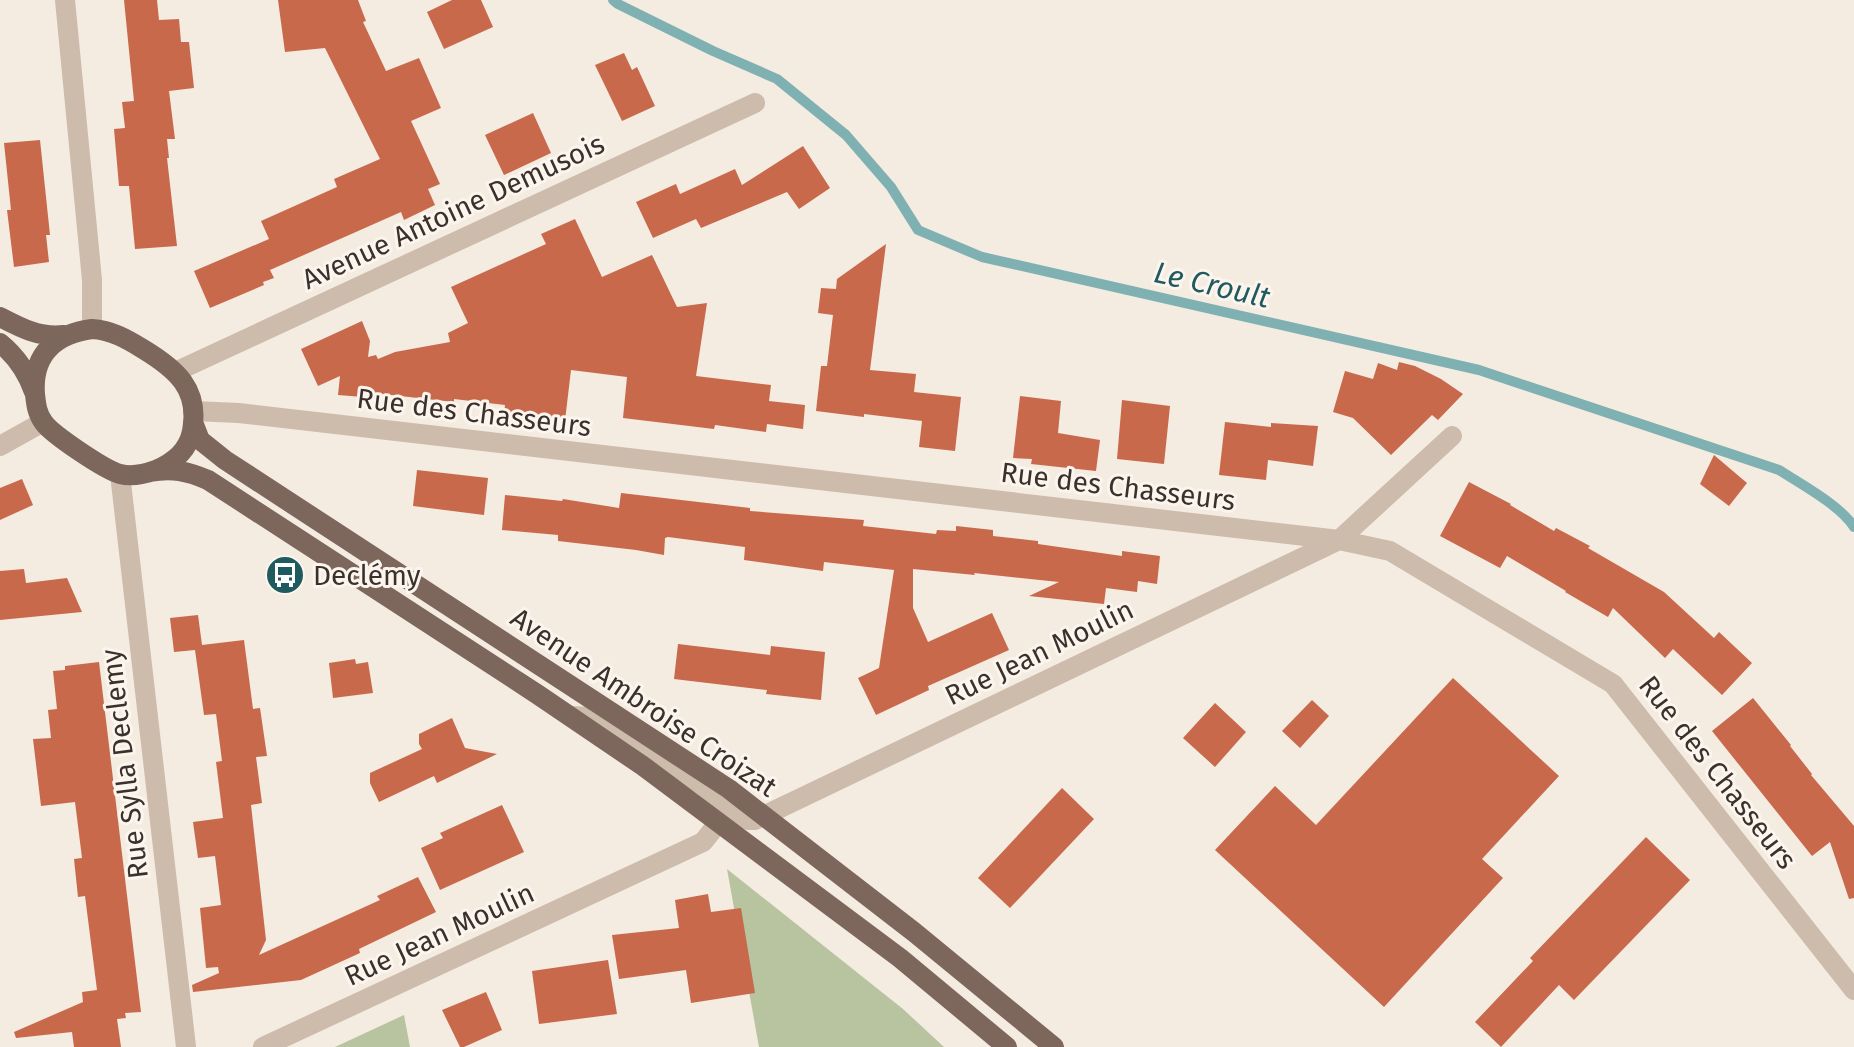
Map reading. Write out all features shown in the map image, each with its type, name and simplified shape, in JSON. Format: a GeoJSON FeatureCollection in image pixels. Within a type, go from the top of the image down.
{"type":"FeatureCollection","features":[{"type":"Feature","properties":{"kind":"main road"},"geometry":{"type":"LineString","coordinates":[[0,317],[40,335],[64,335],[92,329],[110,332],[163,361],[190,394],[193,417],[191,437],[180,455],[150,472],[120,474],[71,445],[43,422],[38,413],[35,372],[44,353],[64,335]]}},
{"type":"Feature","properties":{"kind":"main road"},"geometry":{"type":"LineString","coordinates":[[0,343],[18,360],[35,393]]}},
{"type":"Feature","properties":{"kind":"main road","name":"Avenue Ambroise Croizat"},"geometry":{"type":"LineString","coordinates":[[193,417],[200,440],[225,460],[729,789],[914,932],[1054,1047]]}},
{"type":"Feature","properties":{"kind":"main road","name":"Avenue Ambroise Croizat"},"geometry":{"type":"LineString","coordinates":[[150,472],[180,470],[208,480],[570,716],[719,822],[900,958],[1007,1047]]}},
{"type":"Feature","properties":{"kind":"street"},"geometry":{"type":"LineString","coordinates":[[65,0],[92,280],[92,329]]}},
{"type":"Feature","properties":{"kind":"street","name":"Avenue Antoine Demusois"},"geometry":{"type":"LineString","coordinates":[[175,372],[755,103]]}},
{"type":"Feature","properties":{"kind":"street","name":"Rue des Chasseurs"},"geometry":{"type":"LineString","coordinates":[[193,417],[239,413],[1339,540],[1390,551],[1613,684],[1854,990]]}},
{"type":"Feature","properties":{"kind":"street"},"geometry":{"type":"LineString","coordinates":[[0,446],[43,422]]}},
{"type":"Feature","properties":{"kind":"street","name":"Rue Jean Moulin"},"geometry":{"type":"LineString","coordinates":[[763,816],[1339,540],[1452,436]]}},
{"type":"Feature","properties":{"kind":"street","name":"Rue Sylla Declemy"},"geometry":{"type":"LineString","coordinates":[[120,474],[186,1047]]}},
{"type":"Feature","properties":{"kind":"street"},"geometry":{"type":"LineString","coordinates":[[570,716],[592,717],[602,721],[702,785],[740,816],[749,820],[763,816]]}},
{"type":"Feature","properties":{"kind":"street","name":"Rue Jean Moulin"},"geometry":{"type":"LineString","coordinates":[[263,1047],[703,842],[719,822]]}},
{"type":"Feature","properties":{"kind":"green space"},"geometry":{"type":"Polygon","coordinates":[[[727,869],[903,1009],[944,1047],[759,1047],[727,869]]]}},
{"type":"Feature","properties":{"kind":"green space"},"geometry":{"type":"Polygon","coordinates":[[[404,1015],[410,1047],[335,1047],[404,1015]]]}},
{"type":"Feature","properties":{"kind":"building"},"geometry":{"type":"Polygon","coordinates":[[[124,0],[157,0],[159,20],[179,19],[181,42],[189,42],[194,88],[169,91],[175,139],[167,139],[167,158],[177,246],[135,249],[129,186],[119,186],[114,129],[125,128],[122,102],[134,101],[124,0]]]}},
{"type":"Feature","properties":{"kind":"building"},"geometry":{"type":"Polygon","coordinates":[[[278,0],[358,0],[366,21],[363,22],[386,71],[419,58],[441,108],[411,121],[440,184],[428,189],[435,205],[404,220],[401,212],[270,270],[274,278],[263,282],[264,285],[210,308],[194,271],[269,239],[261,221],[337,187],[334,179],[380,159],[325,48],[285,52],[278,0]]]}},
{"type":"Feature","properties":{"kind":"building"},"geometry":{"type":"Polygon","coordinates":[[[452,0],[481,0],[493,27],[444,49],[427,12],[452,0]]]}},
{"type":"Feature","properties":{"kind":"building"},"geometry":{"type":"Polygon","coordinates":[[[624,53],[632,70],[637,67],[655,106],[622,121],[595,65],[624,53]]]}},
{"type":"Feature","properties":{"kind":"building"},"geometry":{"type":"Polygon","coordinates":[[[533,113],[551,153],[504,175],[485,135],[533,113]]]}},
{"type":"Feature","properties":{"kind":"building"},"geometry":{"type":"Polygon","coordinates":[[[40,140],[50,235],[46,235],[49,262],[14,267],[4,143],[40,140]]]}},
{"type":"Feature","properties":{"kind":"building"},"geometry":{"type":"Polygon","coordinates":[[[803,146],[830,188],[799,209],[787,192],[701,228],[696,219],[653,238],[636,202],[676,184],[680,194],[735,169],[742,185],[803,146]]]}},
{"type":"Feature","properties":{"kind":"building"},"geometry":{"type":"Polygon","coordinates":[[[575,219],[602,277],[652,255],[677,307],[707,303],[696,376],[771,385],[769,401],[805,405],[803,429],[767,424],[766,432],[715,425],[714,429],[623,418],[627,377],[571,370],[564,429],[503,422],[505,405],[364,392],[363,397],[338,395],[340,376],[318,386],[301,349],[362,321],[370,341],[368,357],[376,355],[378,359],[395,352],[450,342],[448,333],[468,323],[451,287],[546,244],[541,234],[575,219]]]}},
{"type":"Feature","properties":{"kind":"building"},"geometry":{"type":"Polygon","coordinates":[[[886,244],[870,370],[916,374],[914,392],[961,397],[955,451],[919,447],[922,421],[816,411],[821,366],[827,366],[833,315],[818,313],[821,288],[836,289],[837,279],[886,244]]]}},
{"type":"Feature","properties":{"kind":"building"},"geometry":{"type":"Polygon","coordinates":[[[1399,362],[1441,379],[1463,394],[1438,420],[1432,415],[1391,455],[1353,418],[1333,412],[1345,371],[1373,379],[1378,363],[1397,370],[1399,362]]]}},
{"type":"Feature","properties":{"kind":"building"},"geometry":{"type":"Polygon","coordinates":[[[1020,396],[1061,401],[1058,433],[1100,440],[1096,471],[1031,464],[1032,459],[1013,458],[1020,396]]]}},
{"type":"Feature","properties":{"kind":"building"},"geometry":{"type":"Polygon","coordinates":[[[1122,400],[1170,406],[1164,464],[1117,459],[1122,400]]]}},
{"type":"Feature","properties":{"kind":"building"},"geometry":{"type":"Polygon","coordinates":[[[1225,422],[1271,427],[1271,423],[1318,426],[1313,466],[1268,460],[1266,480],[1219,475],[1225,422]]]}},
{"type":"Feature","properties":{"kind":"building"},"geometry":{"type":"Polygon","coordinates":[[[1714,455],[1747,483],[1729,506],[1700,484],[1714,455]]]}},
{"type":"Feature","properties":{"kind":"building"},"geometry":{"type":"Polygon","coordinates":[[[417,470],[488,478],[484,515],[413,506],[417,470]]]}},
{"type":"Feature","properties":{"kind":"building"},"geometry":{"type":"Polygon","coordinates":[[[22,479],[33,505],[0,520],[0,488],[22,479]]]}},
{"type":"Feature","properties":{"kind":"building"},"geometry":{"type":"Polygon","coordinates":[[[1469,482],[1554,531],[1556,528],[1590,546],[1588,548],[1664,592],[1714,638],[1719,632],[1752,663],[1722,695],[1673,649],[1665,658],[1613,608],[1608,617],[1507,556],[1500,568],[1440,536],[1469,482]]]}},
{"type":"Feature","properties":{"kind":"building"},"geometry":{"type":"Polygon","coordinates":[[[621,493],[750,508],[750,511],[864,520],[863,526],[936,534],[937,530],[956,531],[956,526],[993,530],[993,536],[1038,541],[1038,544],[1122,556],[1122,551],[1160,556],[1157,584],[1138,581],[1137,592],[1106,588],[1104,604],[1029,596],[1059,582],[913,569],[913,608],[928,642],[992,613],[1009,650],[928,686],[929,690],[876,715],[858,678],[879,668],[894,570],[824,562],[823,571],[744,560],[745,547],[668,537],[665,538],[664,555],[558,541],[558,535],[502,530],[505,495],[563,499],[619,508],[621,493]]]}},
{"type":"Feature","properties":{"kind":"building"},"geometry":{"type":"Polygon","coordinates":[[[24,569],[26,583],[67,578],[82,612],[0,620],[0,571],[24,569]]]}},
{"type":"Feature","properties":{"kind":"building"},"geometry":{"type":"Polygon","coordinates":[[[198,615],[202,645],[244,640],[253,709],[260,708],[267,756],[256,757],[262,803],[251,805],[266,940],[259,955],[380,900],[377,896],[418,877],[436,912],[359,949],[360,953],[301,980],[193,992],[192,985],[219,973],[218,967],[206,968],[200,908],[221,905],[215,856],[198,858],[193,822],[223,818],[216,762],[222,761],[216,714],[204,715],[195,650],[174,652],[170,618],[198,615]]]}},
{"type":"Feature","properties":{"kind":"building"},"geometry":{"type":"Polygon","coordinates":[[[678,644],[770,655],[771,646],[825,652],[821,700],[674,679],[678,644]]]}},
{"type":"Feature","properties":{"kind":"building"},"geometry":{"type":"Polygon","coordinates":[[[355,659],[356,664],[368,662],[373,693],[333,698],[329,663],[355,659]]]}},
{"type":"Feature","properties":{"kind":"building"},"geometry":{"type":"Polygon","coordinates":[[[99,662],[141,1012],[125,1013],[126,1018],[117,1019],[121,1047],[74,1047],[72,1032],[16,1038],[14,1032],[83,1002],[82,992],[97,990],[85,896],[78,897],[74,859],[82,858],[75,802],[41,806],[33,739],[51,738],[48,710],[57,709],[53,671],[65,670],[65,666],[99,662]]]}},
{"type":"Feature","properties":{"kind":"building"},"geometry":{"type":"Polygon","coordinates":[[[1453,678],[1559,776],[1482,859],[1503,878],[1384,1007],[1215,850],[1275,786],[1316,825],[1453,678]]]}},
{"type":"Feature","properties":{"kind":"building"},"geometry":{"type":"Polygon","coordinates":[[[1753,698],[1854,826],[1854,898],[1849,899],[1830,842],[1812,856],[1712,731],[1753,698]]]}},
{"type":"Feature","properties":{"kind":"building"},"geometry":{"type":"Polygon","coordinates":[[[1312,700],[1329,716],[1300,748],[1282,731],[1312,700]]]}},
{"type":"Feature","properties":{"kind":"building"},"geometry":{"type":"Polygon","coordinates":[[[1215,703],[1246,732],[1215,767],[1183,738],[1215,703]]]}},
{"type":"Feature","properties":{"kind":"building"},"geometry":{"type":"Polygon","coordinates":[[[452,718],[465,748],[497,754],[437,783],[434,776],[379,802],[370,783],[370,773],[422,749],[419,734],[452,718]]]}},
{"type":"Feature","properties":{"kind":"building"},"geometry":{"type":"Polygon","coordinates":[[[1062,788],[1094,819],[1010,908],[978,878],[1062,788]]]}},
{"type":"Feature","properties":{"kind":"building"},"geometry":{"type":"Polygon","coordinates":[[[502,805],[524,852],[440,890],[421,848],[443,838],[440,833],[502,805]]]}},
{"type":"Feature","properties":{"kind":"building"},"geometry":{"type":"Polygon","coordinates":[[[1646,837],[1690,880],[1574,1000],[1559,985],[1501,1047],[1475,1022],[1533,961],[1530,958],[1646,837]]]}},
{"type":"Feature","properties":{"kind":"building"},"geometry":{"type":"Polygon","coordinates":[[[708,894],[711,912],[741,908],[755,993],[691,1003],[686,970],[619,979],[612,935],[679,928],[675,900],[708,894]]]}},
{"type":"Feature","properties":{"kind":"building"},"geometry":{"type":"Polygon","coordinates":[[[608,960],[617,1014],[539,1024],[532,971],[608,960]]]}},
{"type":"Feature","properties":{"kind":"building"},"geometry":{"type":"Polygon","coordinates":[[[486,992],[502,1030],[460,1047],[442,1010],[486,992]]]}},
{"type":"Feature","properties":{"kind":"waterway","name":"Le Croult"},"geometry":{"type":"LineString","coordinates":[[613,0],[713,51],[777,79],[846,135],[891,187],[918,230],[982,257],[1479,370],[1779,470],[1830,503],[1854,527]]}},
{"type":"Feature","properties":{"kind":"place","name":"Declémy"},"geometry":{"type":"Point","coordinates":[285,575]}}]}
